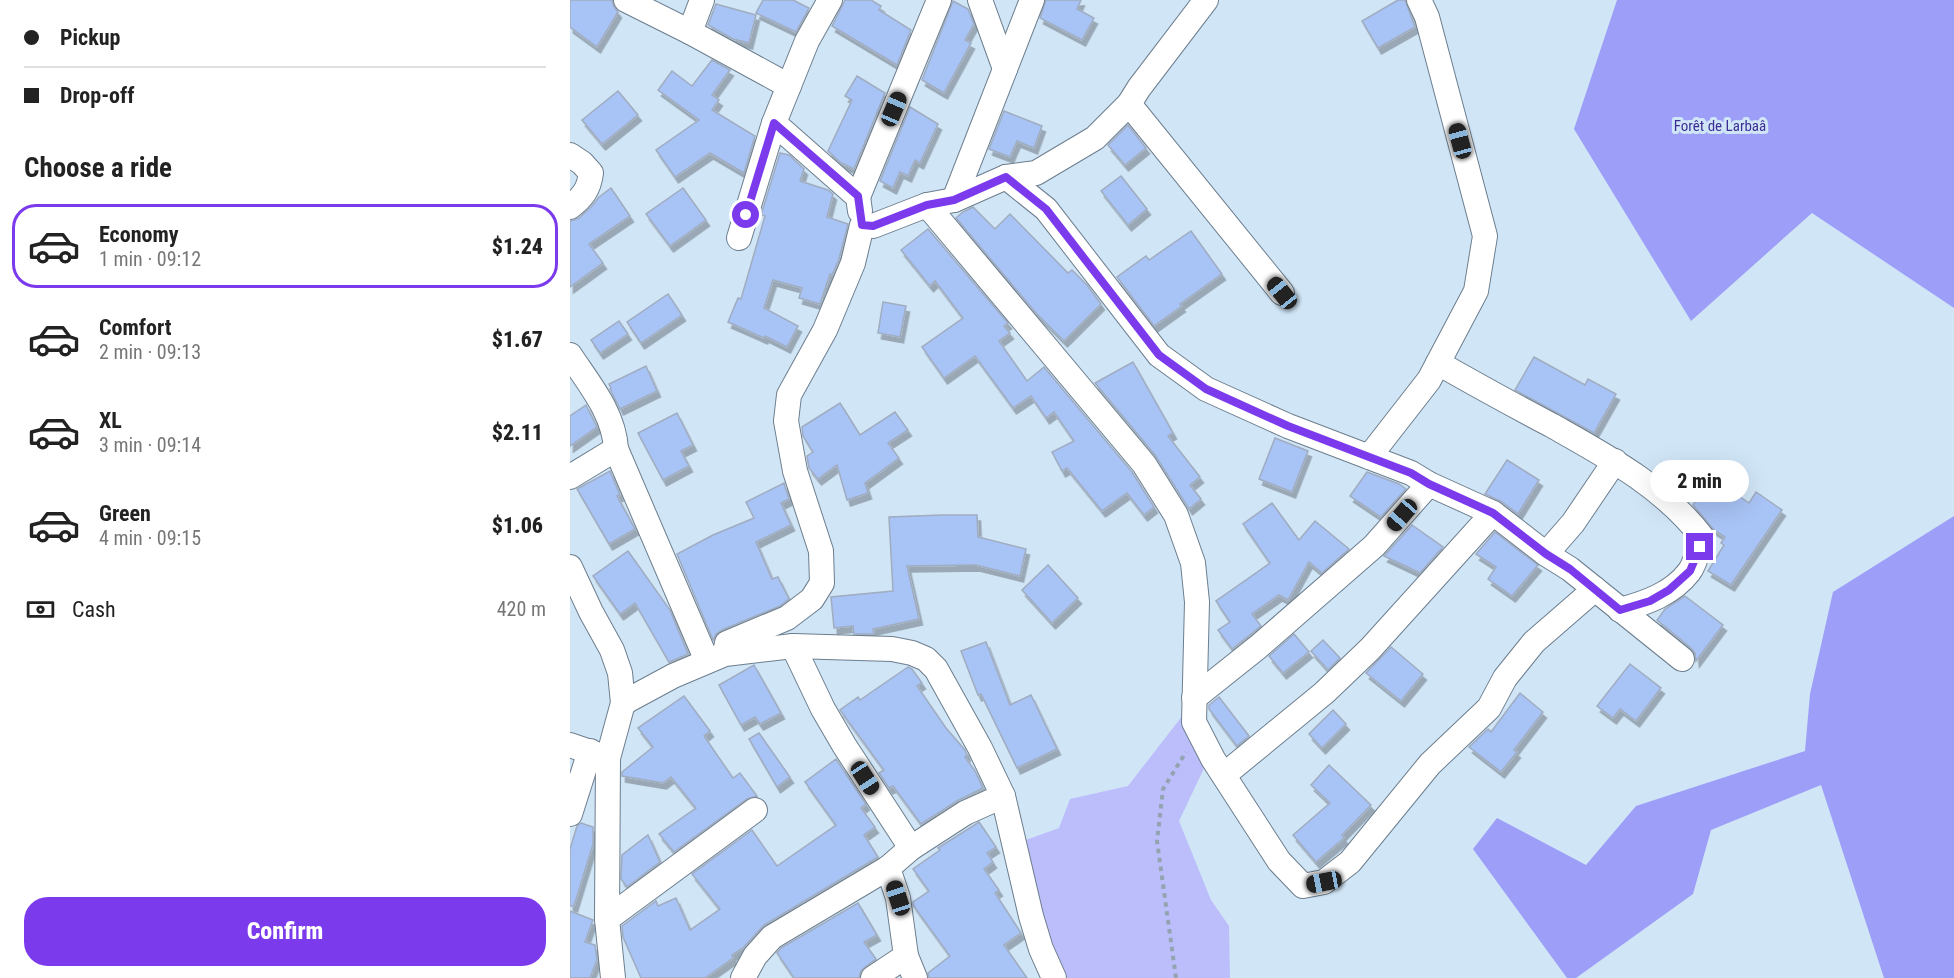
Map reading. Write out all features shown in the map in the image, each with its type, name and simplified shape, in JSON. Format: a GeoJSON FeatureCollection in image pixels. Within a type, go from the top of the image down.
{"type":"FeatureCollection","features":[{"type":"Feature","properties":{"kind":"street"},"geometry":{"type":"LineString","coordinates":[[626,0],[789,86]]}},
{"type":"Feature","properties":{"kind":"street"},"geometry":{"type":"LineString","coordinates":[[690,32],[702,0]]}},
{"type":"Feature","properties":{"kind":"street"},"geometry":{"type":"LineString","coordinates":[[716,658],[727,643],[787,618],[812,598],[822,583],[821,551],[795,471],[786,421],[789,394],[825,330],[852,263],[862,225],[858,196],[939,0]]}},
{"type":"Feature","properties":{"kind":"street"},"geometry":{"type":"LineString","coordinates":[[980,0],[1005,69]]}},
{"type":"Feature","properties":{"kind":"street"},"geometry":{"type":"LineString","coordinates":[[954,200],[1032,0]]}},
{"type":"Feature","properties":{"kind":"street"},"geometry":{"type":"LineString","coordinates":[[862,225],[873,226],[927,205],[954,200],[1006,177],[1036,173],[1095,138],[1129,104],[1206,0]]}},
{"type":"Feature","properties":{"kind":"street"},"geometry":{"type":"LineString","coordinates":[[1369,457],[1429,380],[1476,291],[1485,236],[1426,16],[1419,0]]}},
{"type":"Feature","properties":{"kind":"street"},"geometry":{"type":"LineString","coordinates":[[739,238],[774,123],[807,41],[825,4]]}},
{"type":"Feature","properties":{"kind":"street"},"geometry":{"type":"LineString","coordinates":[[1129,104],[1282,293]]}},
{"type":"Feature","properties":{"kind":"street"},"geometry":{"type":"LineString","coordinates":[[774,123],[858,196]]}},
{"type":"Feature","properties":{"kind":"street"},"geometry":{"type":"LineString","coordinates":[[570,155],[591,173],[590,187],[570,207]]}},
{"type":"Feature","properties":{"kind":"street"},"geometry":{"type":"LineString","coordinates":[[1006,177],[1046,209],[1159,355],[1206,389],[1288,426],[1411,473],[1429,484],[1493,513],[1546,554],[1570,569],[1682,659]]}},
{"type":"Feature","properties":{"kind":"street"},"geometry":{"type":"LineString","coordinates":[[927,205],[1143,464],[1176,515],[1193,563],[1197,602],[1194,722],[1224,775],[1279,861],[1303,886],[1324,882],[1350,862],[1430,764],[1489,708],[1505,678],[1534,642],[1594,589]]}},
{"type":"Feature","properties":{"kind":"street"},"geometry":{"type":"LineString","coordinates":[[570,355],[606,411],[615,433],[616,449],[716,658]]}},
{"type":"Feature","properties":{"kind":"street"},"geometry":{"type":"LineString","coordinates":[[1438,363],[1615,461],[1662,495],[1688,518],[1702,537],[1690,571],[1669,590],[1650,601],[1620,610]]}},
{"type":"Feature","properties":{"kind":"street"},"geometry":{"type":"LineString","coordinates":[[570,477],[616,449]]}},
{"type":"Feature","properties":{"kind":"street"},"geometry":{"type":"LineString","coordinates":[[1546,554],[1573,523],[1615,461]]}},
{"type":"Feature","properties":{"kind":"street"},"geometry":{"type":"LineString","coordinates":[[1194,698],[1258,647],[1374,546],[1429,484]]}},
{"type":"Feature","properties":{"kind":"street"},"geometry":{"type":"LineString","coordinates":[[1224,775],[1324,693],[1370,649],[1493,513]]}},
{"type":"Feature","properties":{"kind":"street"},"geometry":{"type":"LineString","coordinates":[[570,567],[612,650],[620,673],[624,703]]}},
{"type":"Feature","properties":{"kind":"street"},"geometry":{"type":"LineString","coordinates":[[793,646],[823,709],[859,770],[911,848]]}},
{"type":"Feature","properties":{"kind":"street"},"geometry":{"type":"LineString","coordinates":[[570,814],[589,751],[624,703],[673,676],[716,658],[793,646],[892,649],[912,652],[926,659],[936,669],[980,748],[1003,796],[1031,916],[1054,978]]}},
{"type":"Feature","properties":{"kind":"street"},"geometry":{"type":"LineString","coordinates":[[589,751],[613,978]]}},
{"type":"Feature","properties":{"kind":"street"},"geometry":{"type":"LineString","coordinates":[[743,978],[755,956],[772,937],[888,868],[911,848],[965,813],[1003,796]]}},
{"type":"Feature","properties":{"kind":"street"},"geometry":{"type":"LineString","coordinates":[[607,919],[755,810]]}},
{"type":"Feature","properties":{"kind":"street"},"geometry":{"type":"LineString","coordinates":[[888,868],[898,898],[906,956],[915,978]]}},
{"type":"Feature","properties":{"kind":"street"},"geometry":{"type":"LineString","coordinates":[[873,978],[906,956]]}},
{"type":"Feature","properties":{"kind":"path"},"geometry":{"type":"LineString","coordinates":[[1176,978],[1157,841],[1163,789],[1199,731]]}},
{"type":"Feature","properties":{"kind":"shaded area"},"geometry":{"type":"Polygon","coordinates":[[[1183,715],[1207,762],[1179,821],[1211,900],[1229,926],[1230,978],[1065,978],[1051,945],[1023,841],[1059,828],[1070,799],[1128,786],[1183,715]]]}},
{"type":"Feature","properties":{"kind":"green space","name":"Forêt de Larbaâ"},"geometry":{"type":"Polygon","coordinates":[[[1617,0],[1954,0],[1954,308],[1812,213],[1691,321],[1574,129],[1617,0]]]}},
{"type":"Feature","properties":{"kind":"green space"},"geometry":{"type":"Polygon","coordinates":[[[1954,516],[1954,978],[1884,978],[1821,785],[1711,830],[1693,894],[1576,978],[1567,978],[1473,849],[1497,818],[1586,865],[1636,806],[1805,751],[1810,694],[1833,592],[1954,516]]]}},
{"type":"Feature","properties":{"kind":"building"},"geometry":{"type":"Polygon","coordinates":[[[570,0],[612,0],[618,12],[597,47],[570,27],[570,0]]]}},
{"type":"Feature","properties":{"kind":"building"},"geometry":{"type":"Polygon","coordinates":[[[763,0],[793,0],[809,8],[796,32],[756,13],[763,0]]]}},
{"type":"Feature","properties":{"kind":"building"},"geometry":{"type":"Polygon","coordinates":[[[845,0],[871,0],[881,6],[879,10],[911,30],[897,65],[832,26],[845,0]]]}},
{"type":"Feature","properties":{"kind":"building"},"geometry":{"type":"Polygon","coordinates":[[[1046,0],[1081,0],[1077,9],[1094,18],[1082,40],[1040,18],[1046,0]]]}},
{"type":"Feature","properties":{"kind":"building"},"geometry":{"type":"Polygon","coordinates":[[[1398,0],[1405,0],[1415,27],[1378,48],[1362,21],[1398,0]]]}},
{"type":"Feature","properties":{"kind":"building"},"geometry":{"type":"Polygon","coordinates":[[[953,1],[968,9],[974,24],[965,40],[971,43],[944,93],[922,80],[953,1]]]}},
{"type":"Feature","properties":{"kind":"building"},"geometry":{"type":"Polygon","coordinates":[[[716,4],[756,15],[749,43],[733,39],[708,25],[716,4]]]}},
{"type":"Feature","properties":{"kind":"building"},"geometry":{"type":"Polygon","coordinates":[[[712,60],[730,70],[712,95],[719,100],[712,110],[755,136],[744,173],[710,153],[675,177],[656,150],[699,120],[658,90],[672,71],[692,86],[712,60]]]}},
{"type":"Feature","properties":{"kind":"building"},"geometry":{"type":"Polygon","coordinates":[[[857,76],[885,93],[854,169],[841,163],[828,151],[852,100],[845,96],[857,76]]]}},
{"type":"Feature","properties":{"kind":"building"},"geometry":{"type":"Polygon","coordinates":[[[618,91],[638,115],[602,144],[582,120],[618,91]]]}},
{"type":"Feature","properties":{"kind":"building"},"geometry":{"type":"Polygon","coordinates":[[[910,107],[938,124],[920,163],[915,160],[908,176],[900,172],[893,188],[880,181],[910,107]]]}},
{"type":"Feature","properties":{"kind":"building"},"geometry":{"type":"Polygon","coordinates":[[[1004,111],[1042,126],[1034,148],[1017,141],[1010,157],[989,149],[1004,111]]]}},
{"type":"Feature","properties":{"kind":"building"},"geometry":{"type":"Polygon","coordinates":[[[1128,125],[1146,148],[1125,165],[1108,145],[1128,125]]]}},
{"type":"Feature","properties":{"kind":"building"},"geometry":{"type":"Polygon","coordinates":[[[780,153],[789,155],[804,169],[800,181],[828,190],[833,194],[827,217],[848,224],[839,259],[832,275],[830,274],[820,304],[799,298],[802,288],[773,280],[764,308],[798,326],[787,347],[728,322],[738,298],[741,299],[765,216],[761,215],[780,153]]]}},
{"type":"Feature","properties":{"kind":"building"},"geometry":{"type":"Polygon","coordinates":[[[1121,176],[1147,209],[1128,225],[1101,191],[1121,176]]]}},
{"type":"Feature","properties":{"kind":"building"},"geometry":{"type":"Polygon","coordinates":[[[611,188],[630,216],[589,244],[603,263],[570,287],[570,221],[579,218],[611,188]]]}},
{"type":"Feature","properties":{"kind":"building"},"geometry":{"type":"Polygon","coordinates":[[[683,188],[706,220],[670,246],[646,214],[683,188]]]}},
{"type":"Feature","properties":{"kind":"building"},"geometry":{"type":"Polygon","coordinates":[[[973,207],[995,229],[1010,214],[1068,273],[1072,270],[1101,304],[1064,341],[1036,313],[956,218],[973,207]]]}},
{"type":"Feature","properties":{"kind":"building"},"geometry":{"type":"Polygon","coordinates":[[[928,229],[1008,323],[1004,326],[1010,333],[999,341],[1027,381],[1044,367],[1132,472],[1154,507],[1144,515],[1127,493],[1102,511],[1067,468],[1062,471],[1052,452],[1074,441],[1054,412],[1046,418],[1031,396],[1013,408],[975,356],[944,378],[922,347],[963,318],[935,281],[930,286],[901,250],[928,229]]]}},
{"type":"Feature","properties":{"kind":"building"},"geometry":{"type":"Polygon","coordinates":[[[1191,231],[1222,274],[1154,326],[1117,277],[1146,256],[1149,260],[1191,231]]]}},
{"type":"Feature","properties":{"kind":"building"},"geometry":{"type":"Polygon","coordinates":[[[668,294],[682,315],[641,343],[627,322],[668,294]]]}},
{"type":"Feature","properties":{"kind":"building"},"geometry":{"type":"Polygon","coordinates":[[[883,302],[906,306],[900,337],[878,333],[883,302]]]}},
{"type":"Feature","properties":{"kind":"building"},"geometry":{"type":"Polygon","coordinates":[[[619,321],[628,334],[600,353],[591,340],[619,321]]]}},
{"type":"Feature","properties":{"kind":"building"},"geometry":{"type":"Polygon","coordinates":[[[1534,357],[1585,385],[1588,379],[1616,394],[1594,433],[1515,390],[1534,357]]]}},
{"type":"Feature","properties":{"kind":"building"},"geometry":{"type":"Polygon","coordinates":[[[1133,362],[1173,433],[1168,436],[1200,477],[1190,485],[1201,499],[1189,509],[1155,455],[1095,383],[1133,362]]]}},
{"type":"Feature","properties":{"kind":"building"},"geometry":{"type":"Polygon","coordinates":[[[646,366],[657,391],[620,409],[609,384],[646,366]]]}},
{"type":"Feature","properties":{"kind":"building"},"geometry":{"type":"Polygon","coordinates":[[[840,403],[860,435],[895,412],[908,430],[888,443],[899,458],[865,483],[868,493],[847,500],[837,465],[818,479],[809,468],[807,456],[813,452],[803,436],[802,427],[840,403]]]}},
{"type":"Feature","properties":{"kind":"building"},"geometry":{"type":"Polygon","coordinates":[[[586,405],[597,427],[570,446],[570,416],[586,405]]]}},
{"type":"Feature","properties":{"kind":"building"},"geometry":{"type":"Polygon","coordinates":[[[677,413],[693,445],[681,451],[689,466],[663,480],[638,433],[677,413]]]}},
{"type":"Feature","properties":{"kind":"building"},"geometry":{"type":"Polygon","coordinates":[[[1275,438],[1308,451],[1292,492],[1259,479],[1275,438]]]}},
{"type":"Feature","properties":{"kind":"building"},"geometry":{"type":"Polygon","coordinates":[[[1507,460],[1539,480],[1518,514],[1502,502],[1485,494],[1507,460]]]}},
{"type":"Feature","properties":{"kind":"building"},"geometry":{"type":"Polygon","coordinates":[[[610,471],[620,495],[617,496],[635,529],[609,544],[577,489],[610,471]]]}},
{"type":"Feature","properties":{"kind":"building"},"geometry":{"type":"Polygon","coordinates":[[[1367,472],[1406,489],[1381,517],[1350,496],[1367,472]]]}},
{"type":"Feature","properties":{"kind":"building"},"geometry":{"type":"Polygon","coordinates":[[[1712,477],[1749,503],[1756,492],[1782,510],[1731,585],[1708,571],[1724,545],[1721,543],[1725,537],[1714,530],[1693,505],[1712,477]]]}},
{"type":"Feature","properties":{"kind":"building"},"geometry":{"type":"Polygon","coordinates":[[[784,483],[789,499],[781,503],[791,525],[756,542],[772,579],[778,577],[789,599],[780,606],[722,630],[713,640],[677,554],[713,535],[754,518],[746,502],[784,483]]]}},
{"type":"Feature","properties":{"kind":"building"},"geometry":{"type":"Polygon","coordinates":[[[1272,503],[1299,540],[1315,521],[1349,549],[1322,573],[1309,562],[1288,600],[1279,595],[1252,614],[1261,626],[1232,649],[1218,630],[1230,622],[1216,601],[1270,563],[1243,524],[1272,503]]]}},
{"type":"Feature","properties":{"kind":"building"},"geometry":{"type":"Polygon","coordinates":[[[977,515],[978,537],[1026,549],[1020,576],[976,565],[907,566],[919,619],[873,629],[874,634],[854,634],[853,626],[834,628],[831,597],[893,591],[889,517],[977,515]]]}},
{"type":"Feature","properties":{"kind":"building"},"geometry":{"type":"Polygon","coordinates":[[[1412,525],[1443,547],[1420,573],[1384,556],[1412,525]]]}},
{"type":"Feature","properties":{"kind":"building"},"geometry":{"type":"Polygon","coordinates":[[[1495,532],[1538,565],[1512,596],[1488,579],[1496,567],[1476,554],[1495,532]]]}},
{"type":"Feature","properties":{"kind":"building"},"geometry":{"type":"Polygon","coordinates":[[[628,551],[670,610],[688,654],[669,662],[635,603],[620,614],[593,576],[628,551]]]}},
{"type":"Feature","properties":{"kind":"building"},"geometry":{"type":"Polygon","coordinates":[[[1048,565],[1078,598],[1052,623],[1022,590],[1048,565]]]}},
{"type":"Feature","properties":{"kind":"building"},"geometry":{"type":"Polygon","coordinates":[[[1685,596],[1723,625],[1696,661],[1695,653],[1691,648],[1657,620],[1665,609],[1685,596]]]}},
{"type":"Feature","properties":{"kind":"building"},"geometry":{"type":"Polygon","coordinates":[[[1294,634],[1309,652],[1283,673],[1269,656],[1294,634]]]}},
{"type":"Feature","properties":{"kind":"building"},"geometry":{"type":"Polygon","coordinates":[[[1323,640],[1340,658],[1328,670],[1311,651],[1323,640]]]}},
{"type":"Feature","properties":{"kind":"building"},"geometry":{"type":"Polygon","coordinates":[[[986,642],[1010,705],[1031,695],[1057,749],[1017,768],[981,694],[978,695],[961,651],[986,642]]]}},
{"type":"Feature","properties":{"kind":"building"},"geometry":{"type":"Polygon","coordinates":[[[1391,647],[1423,674],[1401,701],[1366,673],[1391,647]]]}},
{"type":"Feature","properties":{"kind":"building"},"geometry":{"type":"Polygon","coordinates":[[[1630,664],[1661,688],[1636,721],[1620,709],[1613,718],[1597,706],[1630,664]]]}},
{"type":"Feature","properties":{"kind":"building"},"geometry":{"type":"Polygon","coordinates":[[[754,665],[781,713],[760,724],[755,717],[741,725],[719,685],[754,665]]]}},
{"type":"Feature","properties":{"kind":"building"},"geometry":{"type":"Polygon","coordinates":[[[908,667],[922,683],[917,686],[946,728],[965,750],[967,755],[965,757],[983,788],[957,801],[921,824],[893,786],[889,788],[879,773],[884,770],[840,710],[858,697],[860,700],[908,667]]]}},
{"type":"Feature","properties":{"kind":"building"},"geometry":{"type":"Polygon","coordinates":[[[1520,693],[1543,712],[1514,750],[1517,752],[1501,772],[1469,747],[1488,729],[1491,732],[1520,693]]]}},
{"type":"Feature","properties":{"kind":"building"},"geometry":{"type":"Polygon","coordinates":[[[684,696],[710,731],[704,736],[733,778],[740,773],[757,796],[747,799],[674,852],[659,834],[696,808],[671,777],[663,783],[622,776],[622,772],[653,747],[638,728],[684,696]]]}},
{"type":"Feature","properties":{"kind":"building"},"geometry":{"type":"Polygon","coordinates":[[[1219,697],[1249,736],[1237,746],[1209,709],[1209,705],[1219,697]]]}},
{"type":"Feature","properties":{"kind":"building"},"geometry":{"type":"Polygon","coordinates":[[[1333,710],[1346,724],[1322,748],[1309,734],[1333,710]]]}},
{"type":"Feature","properties":{"kind":"building"},"geometry":{"type":"Polygon","coordinates":[[[759,733],[790,777],[777,787],[749,739],[759,733]]]}},
{"type":"Feature","properties":{"kind":"building"},"geometry":{"type":"Polygon","coordinates":[[[836,759],[866,804],[861,808],[875,827],[864,835],[878,857],[764,925],[744,947],[732,955],[733,958],[705,978],[641,978],[623,937],[622,926],[656,901],[658,906],[676,898],[690,930],[720,909],[692,874],[752,830],[777,866],[836,825],[805,782],[836,759]]]}},
{"type":"Feature","properties":{"kind":"building"},"geometry":{"type":"Polygon","coordinates":[[[1329,765],[1371,805],[1342,835],[1344,838],[1316,862],[1293,835],[1330,803],[1311,785],[1329,765]]]}},
{"type":"Feature","properties":{"kind":"building"},"geometry":{"type":"Polygon","coordinates":[[[979,822],[996,847],[987,853],[993,862],[984,869],[999,890],[995,893],[1021,933],[1004,945],[1027,978],[929,978],[928,973],[950,956],[913,905],[913,902],[929,891],[913,869],[940,850],[938,848],[979,822]]]}},
{"type":"Feature","properties":{"kind":"building"},"geometry":{"type":"Polygon","coordinates":[[[581,823],[593,827],[593,844],[574,906],[570,906],[570,849],[577,826],[581,823]]]}},
{"type":"Feature","properties":{"kind":"building"},"geometry":{"type":"Polygon","coordinates":[[[648,835],[660,862],[627,887],[621,879],[622,855],[648,835]]]}},
{"type":"Feature","properties":{"kind":"building"},"geometry":{"type":"Polygon","coordinates":[[[858,903],[877,935],[864,942],[876,959],[861,971],[859,978],[794,978],[777,953],[781,948],[858,903]]]}},
{"type":"Feature","properties":{"kind":"building"},"geometry":{"type":"Polygon","coordinates":[[[570,911],[593,920],[585,942],[595,945],[597,960],[590,978],[570,978],[570,911]]]}},
{"type":"Feature","properties":{"kind":"route"},"geometry":{"type":"LineString","coordinates":[[746,215],[774,123],[858,196],[862,225],[873,226],[927,205],[954,200],[1006,177],[1046,209],[1159,355],[1206,389],[1288,426],[1411,473],[1429,484],[1493,513],[1546,554],[1570,569],[1620,610],[1650,601],[1669,590],[1690,571],[1700,547]]}}]}
